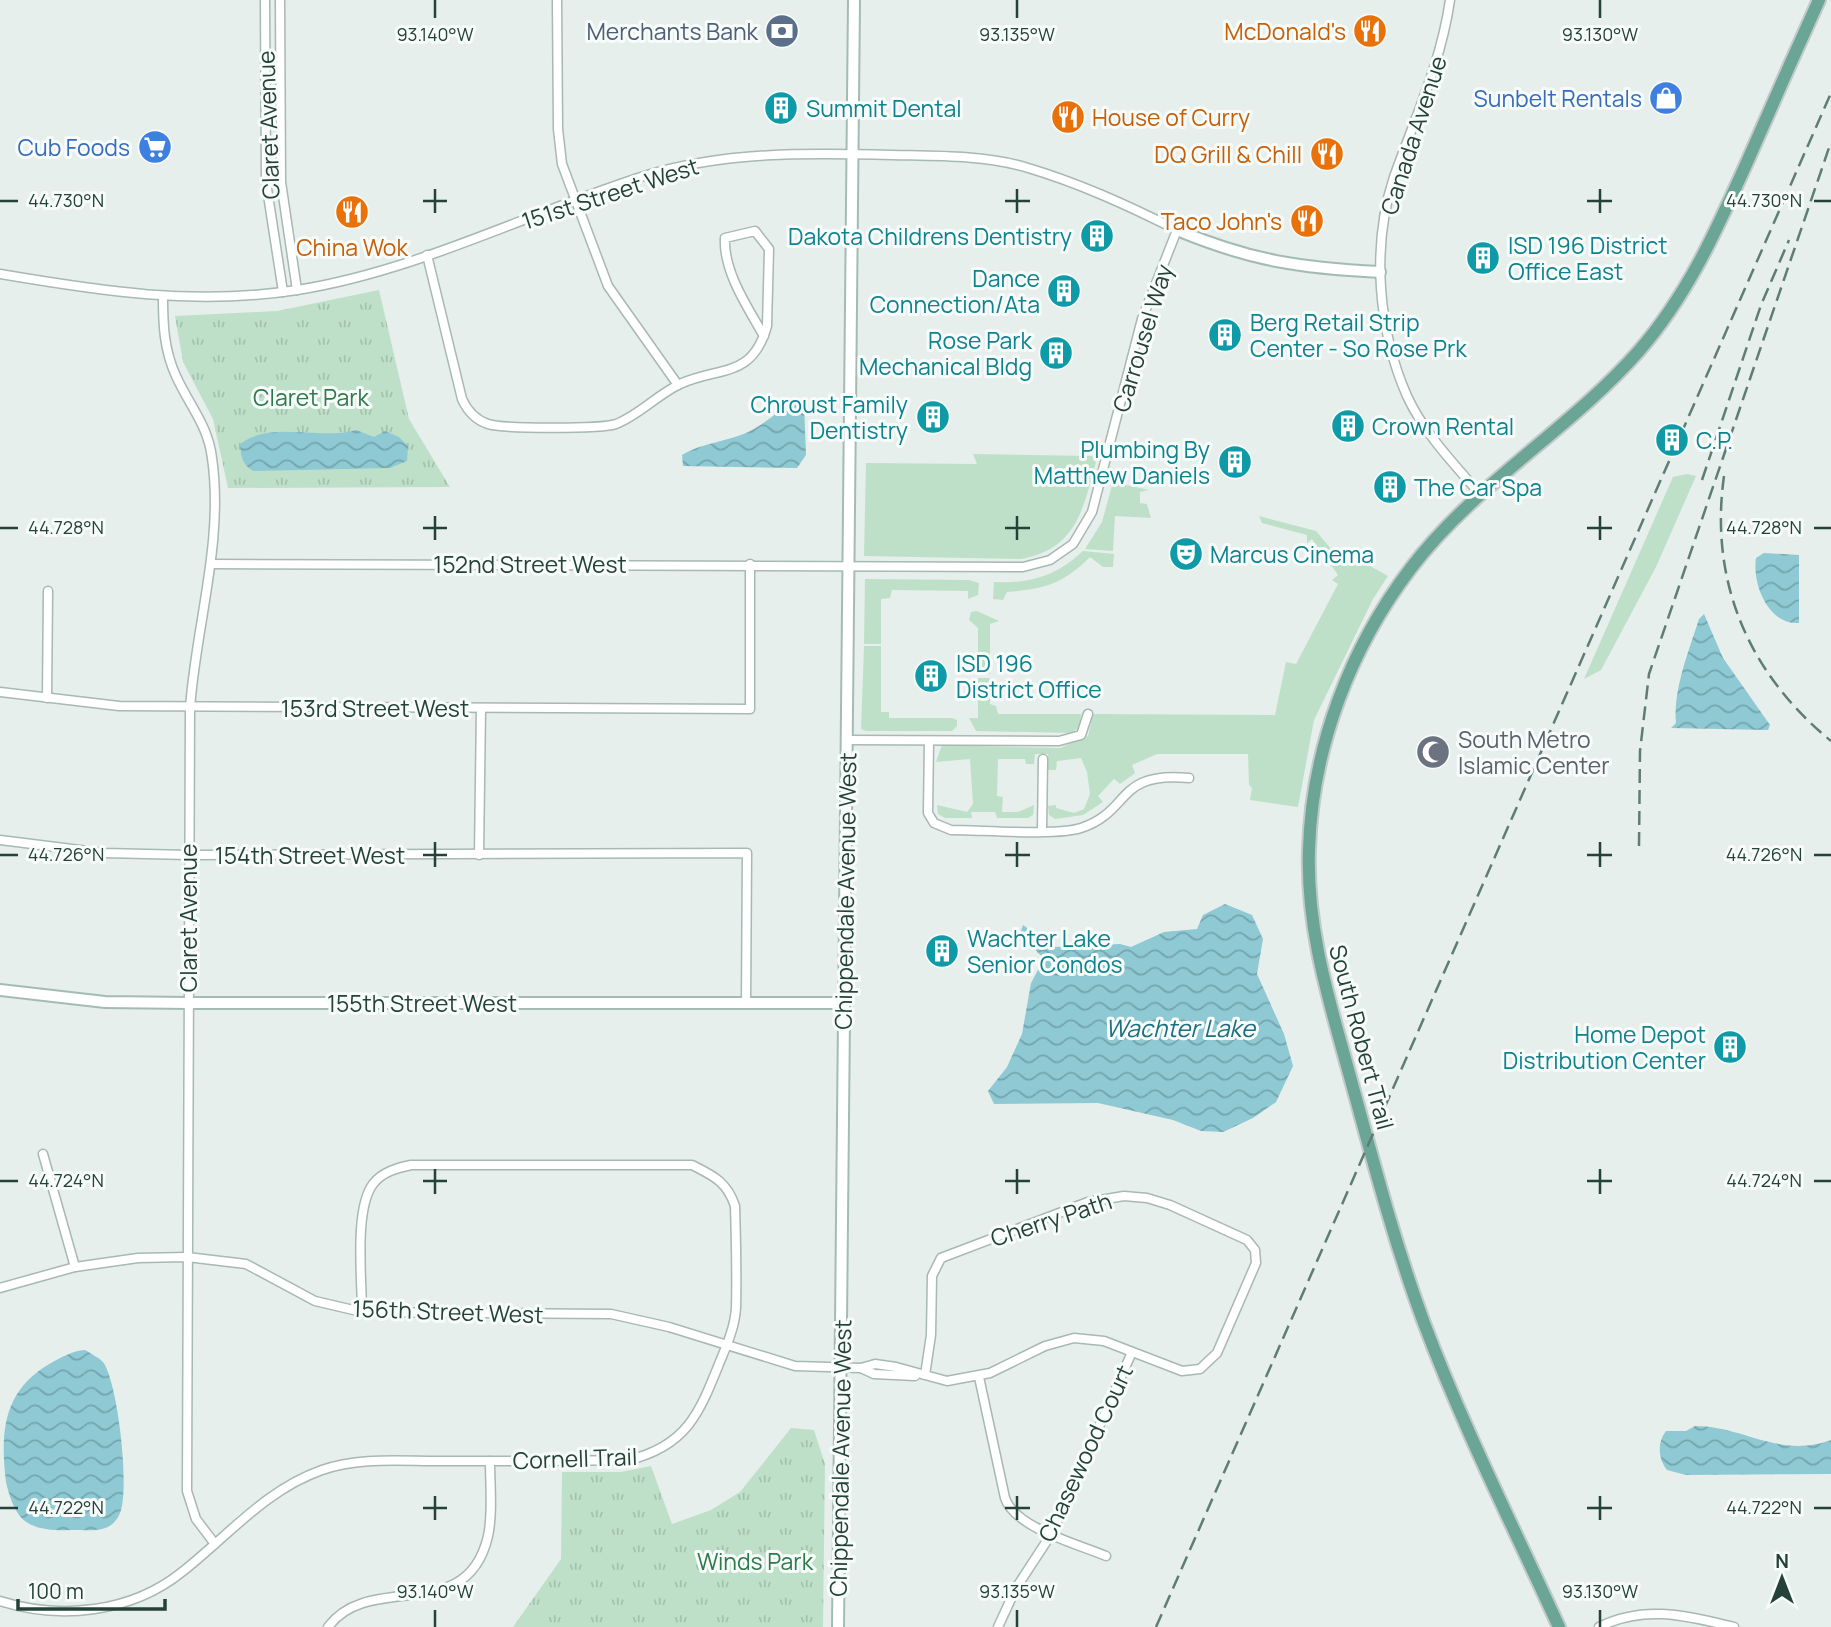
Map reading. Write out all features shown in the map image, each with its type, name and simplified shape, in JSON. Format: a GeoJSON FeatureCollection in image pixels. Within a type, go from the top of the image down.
{"type":"FeatureCollection","features":[{"type":"Feature","properties":{"kind":"main road","name":"South Robert Trail"},"geometry":{"type":"LineString","coordinates":[[1559,1627],[1473,1439],[1409,1280],[1326,997],[1310,898],[1309,850],[1314,795],[1321,756],[1343,685],[1372,624],[1397,587],[1443,530],[1480,494],[1606,386],[1650,338],[1672,308],[1706,253],[1819,0]]}},
{"type":"Feature","properties":{"kind":"street","name":"Claret Avenue"},"geometry":{"type":"LineString","coordinates":[[265,0],[266,182],[283,292]]}},
{"type":"Feature","properties":{"kind":"street","name":"Claret Avenue"},"geometry":{"type":"LineString","coordinates":[[280,0],[281,182],[297,290]]}},
{"type":"Feature","properties":{"kind":"street"},"geometry":{"type":"LineString","coordinates":[[557,0],[558,141],[562,164],[608,286],[678,386]]}},
{"type":"Feature","properties":{"kind":"street","name":"Chippendale Avenue West"},"geometry":{"type":"LineString","coordinates":[[838,1627],[854,0]]}},
{"type":"Feature","properties":{"kind":"street","name":"Canada Avenue"},"geometry":{"type":"LineString","coordinates":[[1450,0],[1432,79],[1393,180],[1384,225],[1380,272],[1386,334],[1408,397],[1435,442],[1480,494]]}},
{"type":"Feature","properties":{"kind":"street","name":"151st Street West"},"geometry":{"type":"LineString","coordinates":[[0,274],[104,292],[163,297],[230,297],[297,290],[359,276],[427,255],[575,200],[661,172],[713,160],[776,154],[949,156],[1022,166],[1100,192],[1177,230],[1223,249],[1271,262],[1380,272]]}},
{"type":"Feature","properties":{"kind":"street","name":"Carrousel Way"},"geometry":{"type":"LineString","coordinates":[[848,566],[1023,567],[1050,560],[1073,544],[1092,512],[1142,319],[1177,230]]}},
{"type":"Feature","properties":{"kind":"street"},"geometry":{"type":"LineString","coordinates":[[427,255],[461,399],[481,421],[503,426],[608,426],[627,419],[678,386],[739,367],[754,354],[764,336],[768,316],[769,248],[755,231],[725,238],[724,251],[747,306],[764,336]]}},
{"type":"Feature","properties":{"kind":"street","name":"Claret Avenue"},"geometry":{"type":"LineString","coordinates":[[163,297],[164,336],[169,358],[176,377],[200,416],[212,456],[211,564],[194,655],[190,708],[187,1491],[196,1519],[215,1544]]}},
{"type":"Feature","properties":{"kind":"street","name":"152nd Street West"},"geometry":{"type":"LineString","coordinates":[[211,564],[848,566]]}},
{"type":"Feature","properties":{"kind":"street","name":"153rd Street West"},"geometry":{"type":"LineString","coordinates":[[0,692],[119,706],[190,708],[750,709],[750,564]]}},
{"type":"Feature","properties":{"kind":"street"},"geometry":{"type":"LineString","coordinates":[[47,698],[48,591]]}},
{"type":"Feature","properties":{"kind":"street"},"geometry":{"type":"LineString","coordinates":[[479,855],[481,708]]}},
{"type":"Feature","properties":{"kind":"street"},"geometry":{"type":"LineString","coordinates":[[847,740],[1059,741],[1081,735],[1088,714]]}},
{"type":"Feature","properties":{"kind":"street"},"geometry":{"type":"LineString","coordinates":[[929,741],[928,805],[934,823],[951,830],[1084,827],[1099,819],[1140,782],[1170,776],[1189,778]]}},
{"type":"Feature","properties":{"kind":"street"},"geometry":{"type":"LineString","coordinates":[[1042,830],[1043,759]]}},
{"type":"Feature","properties":{"kind":"street","name":"154th Street West"},"geometry":{"type":"LineString","coordinates":[[0,840],[104,853],[189,855],[747,853],[746,1003]]}},
{"type":"Feature","properties":{"kind":"street","name":"155th Street West"},"geometry":{"type":"LineString","coordinates":[[0,990],[105,1002],[844,1003]]}},
{"type":"Feature","properties":{"kind":"street"},"geometry":{"type":"LineString","coordinates":[[44,1154],[63,1232],[75,1267]]}},
{"type":"Feature","properties":{"kind":"street","name":"Cornell Trail"},"geometry":{"type":"LineString","coordinates":[[0,1601],[22,1608],[59,1612],[104,1608],[143,1595],[171,1579],[271,1494],[323,1469],[367,1461],[629,1460],[648,1456],[684,1433],[698,1416],[725,1347],[736,1309],[735,1206],[730,1191],[720,1178],[692,1166],[411,1165],[391,1170],[373,1183],[363,1204],[362,1312]]}},
{"type":"Feature","properties":{"kind":"street","name":"Cherry Path"},"geometry":{"type":"LineString","coordinates":[[925,1375],[931,1335],[932,1276],[942,1258],[1088,1202],[1124,1196],[1147,1198],[1170,1205],[1243,1237],[1255,1250],[1256,1263],[1217,1353],[1205,1366],[1194,1371]]}},
{"type":"Feature","properties":{"kind":"street","name":"156th Street West"},"geometry":{"type":"LineString","coordinates":[[0,1288],[75,1267],[138,1258],[187,1257],[246,1264],[315,1301],[362,1312],[611,1314],[669,1327],[725,1347],[795,1366],[860,1368],[875,1364],[947,1381],[979,1377],[1064,1340],[1094,1339],[1177,1369],[1194,1371]]}},
{"type":"Feature","properties":{"kind":"street","name":"Chasewood Court"},"geometry":{"type":"LineString","coordinates":[[998,1627],[1016,1588],[1052,1533],[1132,1352]]}},
{"type":"Feature","properties":{"kind":"street"},"geometry":{"type":"LineString","coordinates":[[979,1377],[1007,1505],[1023,1521],[1107,1556]]}},
{"type":"Feature","properties":{"kind":"street"},"geometry":{"type":"LineString","coordinates":[[328,1627],[344,1611],[370,1601],[435,1598],[472,1573],[483,1556],[489,1534],[490,1461]]}},
{"type":"Feature","properties":{"kind":"street"},"geometry":{"type":"LineString","coordinates":[[1599,1627],[1622,1618],[1652,1613],[1690,1615],[1734,1627]]}},
{"type":"Feature","properties":{"kind":"green space","name":"Claret Park"},"geometry":{"type":"Polygon","coordinates":[[[379,290],[409,419],[450,487],[228,488],[213,419],[183,362],[175,316],[277,311],[379,290]]]}},
{"type":"Feature","properties":{"kind":"green space"},"geometry":{"type":"Polygon","coordinates":[[[973,454],[1092,456],[1096,462],[1087,496],[1075,524],[1066,536],[1040,554],[1021,559],[864,556],[866,463],[977,464],[973,454]]]}},
{"type":"Feature","properties":{"kind":"green space"},"geometry":{"type":"Polygon","coordinates":[[[1687,474],[1696,476],[1656,567],[1601,670],[1584,679],[1673,477],[1687,474]]]}},
{"type":"Feature","properties":{"kind":"green space"},"geometry":{"type":"Polygon","coordinates":[[[1113,482],[1149,490],[1140,492],[1140,503],[1147,504],[1151,518],[1115,516],[1113,551],[1085,549],[1102,522],[1113,482]]]}},
{"type":"Feature","properties":{"kind":"green space"},"geometry":{"type":"Polygon","coordinates":[[[1259,516],[1316,531],[1337,556],[1347,560],[1354,557],[1388,576],[1373,599],[1314,720],[1298,807],[1250,800],[1252,788],[1249,785],[1248,754],[1157,754],[1132,765],[1135,773],[1120,784],[1114,779],[1098,796],[1103,802],[1083,815],[1055,819],[1049,815],[1048,806],[1056,805],[1056,808],[1074,813],[1084,809],[1090,794],[1087,772],[1081,758],[1057,761],[1056,770],[1048,770],[1048,754],[1035,754],[1034,764],[1026,764],[1025,759],[998,759],[997,796],[1003,797],[1002,812],[1018,812],[1034,805],[1033,815],[1028,818],[997,818],[995,812],[971,812],[972,818],[945,818],[938,814],[937,805],[967,812],[973,804],[970,759],[936,762],[942,745],[1060,748],[1088,736],[1093,714],[1275,715],[1286,662],[1296,664],[1338,584],[1332,580],[1338,575],[1312,539],[1307,543],[1307,535],[1262,523],[1259,516]]]}},
{"type":"Feature","properties":{"kind":"green space"},"geometry":{"type":"Polygon","coordinates":[[[1083,551],[1114,554],[1113,567],[1103,567],[1090,557],[1071,573],[1053,583],[1007,592],[1003,600],[993,599],[994,582],[1019,582],[1042,577],[1063,567],[1083,551]]]}},
{"type":"Feature","properties":{"kind":"green space"},"geometry":{"type":"Polygon","coordinates":[[[865,579],[969,580],[979,583],[978,595],[968,599],[968,591],[892,590],[890,598],[881,599],[881,644],[864,644],[865,579]]]}},
{"type":"Feature","properties":{"kind":"green space"},"geometry":{"type":"Polygon","coordinates":[[[977,611],[999,621],[990,624],[990,674],[978,674],[978,628],[969,620],[971,612],[977,611]]]}},
{"type":"Feature","properties":{"kind":"green space"},"geometry":{"type":"Polygon","coordinates":[[[864,646],[881,646],[881,712],[889,712],[889,718],[952,718],[957,720],[957,726],[952,731],[861,729],[864,646]]]}},
{"type":"Feature","properties":{"kind":"green space"},"geometry":{"type":"Polygon","coordinates":[[[978,678],[990,678],[990,704],[996,706],[998,714],[1081,714],[1080,727],[1071,733],[976,731],[969,718],[978,718],[978,678]]]}},
{"type":"Feature","properties":{"kind":"green space","name":"Winds Park"},"geometry":{"type":"Polygon","coordinates":[[[791,1428],[814,1430],[825,1464],[823,1627],[513,1627],[561,1559],[562,1472],[621,1472],[651,1466],[672,1524],[711,1510],[740,1492],[791,1428]]]}},
{"type":"Feature","properties":{"kind":"water"},"geometry":{"type":"Polygon","coordinates":[[[796,397],[804,403],[806,455],[797,468],[683,466],[682,455],[753,430],[796,397]]]}},
{"type":"Feature","properties":{"kind":"water"},"geometry":{"type":"Polygon","coordinates":[[[356,430],[374,437],[385,431],[399,437],[408,446],[407,461],[390,468],[253,471],[246,466],[242,456],[240,444],[266,433],[342,433],[356,430]]]}},
{"type":"Feature","properties":{"kind":"water"},"geometry":{"type":"Polygon","coordinates":[[[1764,553],[1799,555],[1799,623],[1788,622],[1779,617],[1764,601],[1755,568],[1756,558],[1764,553]]]}},
{"type":"Feature","properties":{"kind":"water"},"geometry":{"type":"Polygon","coordinates":[[[1704,614],[1723,658],[1770,725],[1768,730],[1671,728],[1676,723],[1677,697],[1683,670],[1699,619],[1704,614]]]}},
{"type":"Feature","properties":{"kind":"water","name":"Wachter Lake"},"geometry":{"type":"Polygon","coordinates":[[[1225,904],[1252,915],[1263,939],[1257,974],[1284,1034],[1293,1066],[1276,1102],[1253,1118],[1223,1132],[1201,1131],[1173,1120],[1098,1103],[994,1104],[988,1091],[1007,1067],[1022,1034],[1031,983],[1044,959],[1020,934],[1023,925],[1053,947],[1120,944],[1131,947],[1164,932],[1197,929],[1203,915],[1225,904]]]}},
{"type":"Feature","properties":{"kind":"water"},"geometry":{"type":"Polygon","coordinates":[[[85,1350],[103,1362],[118,1413],[124,1483],[120,1513],[108,1527],[98,1530],[40,1528],[23,1520],[13,1505],[7,1487],[4,1446],[8,1414],[14,1399],[35,1374],[63,1357],[85,1350]]]}},
{"type":"Feature","properties":{"kind":"water"},"geometry":{"type":"Polygon","coordinates":[[[1695,1426],[1713,1427],[1795,1446],[1831,1440],[1831,1474],[1686,1475],[1667,1470],[1660,1450],[1663,1435],[1666,1431],[1686,1431],[1695,1426]]]}},
{"type":"Feature","properties":{"kind":"railway"},"geometry":{"type":"LineString","coordinates":[[1156,1627],[1831,93]]}},
{"type":"Feature","properties":{"kind":"railway"},"geometry":{"type":"LineString","coordinates":[[1639,846],[1640,751],[1649,674],[1831,142]]}},
{"type":"Feature","properties":{"kind":"railway"},"geometry":{"type":"LineString","coordinates":[[1702,480],[1761,305],[1789,240]]}},
{"type":"Feature","properties":{"kind":"railway"},"geometry":{"type":"LineString","coordinates":[[1724,476],[1721,515],[1723,553],[1730,589],[1741,623],[1757,656],[1778,686],[1802,715],[1831,741]]}},
{"type":"Feature","properties":{"kind":"place","name":"Merchants Bank"},"geometry":{"type":"Point","coordinates":[782,31]}},
{"type":"Feature","properties":{"kind":"place","name":"McDonald's"},"geometry":{"type":"Point","coordinates":[1370,31]}},
{"type":"Feature","properties":{"kind":"place","name":"Sunbelt Rentals"},"geometry":{"type":"Point","coordinates":[1666,98]}},
{"type":"Feature","properties":{"kind":"place","name":"Summit Dental"},"geometry":{"type":"Point","coordinates":[781,108]}},
{"type":"Feature","properties":{"kind":"place","name":"House of Curry"},"geometry":{"type":"Point","coordinates":[1068,117]}},
{"type":"Feature","properties":{"kind":"place","name":"Cub Foods"},"geometry":{"type":"Point","coordinates":[155,147]}},
{"type":"Feature","properties":{"kind":"place","name":"DQ Grill & Chill"},"geometry":{"type":"Point","coordinates":[1327,154]}},
{"type":"Feature","properties":{"kind":"place","name":"China Wok"},"geometry":{"type":"Point","coordinates":[352,212]}},
{"type":"Feature","properties":{"kind":"place","name":"Taco John's"},"geometry":{"type":"Point","coordinates":[1307,221]}},
{"type":"Feature","properties":{"kind":"place","name":"Dakota Childrens Dentistry"},"geometry":{"type":"Point","coordinates":[1097,236]}},
{"type":"Feature","properties":{"kind":"place","name":"ISD 196 District Office East"},"geometry":{"type":"Point","coordinates":[1483,258]}},
{"type":"Feature","properties":{"kind":"place","name":"Dance Connection/Ata"},"geometry":{"type":"Point","coordinates":[1064,291]}},
{"type":"Feature","properties":{"kind":"place","name":"Berg Retail Strip Center - So Rose Prk"},"geometry":{"type":"Point","coordinates":[1225,335]}},
{"type":"Feature","properties":{"kind":"place","name":"Rose Park Mechanical Bldg"},"geometry":{"type":"Point","coordinates":[1056,353]}},
{"type":"Feature","properties":{"kind":"place","name":"Chroust Family Dentistry"},"geometry":{"type":"Point","coordinates":[933,417]}},
{"type":"Feature","properties":{"kind":"place","name":"Crown Rental"},"geometry":{"type":"Point","coordinates":[1348,426]}},
{"type":"Feature","properties":{"kind":"place","name":"C.P."},"geometry":{"type":"Point","coordinates":[1672,440]}},
{"type":"Feature","properties":{"kind":"place","name":"Plumbing By Matthew Daniels"},"geometry":{"type":"Point","coordinates":[1235,462]}},
{"type":"Feature","properties":{"kind":"place","name":"The Car Spa"},"geometry":{"type":"Point","coordinates":[1390,487]}},
{"type":"Feature","properties":{"kind":"place","name":"Marcus Cinema"},"geometry":{"type":"Point","coordinates":[1186,554]}},
{"type":"Feature","properties":{"kind":"place","name":"ISD 196 District Office"},"geometry":{"type":"Point","coordinates":[931,676]}},
{"type":"Feature","properties":{"kind":"place","name":"South Metro Islamic Center"},"geometry":{"type":"Point","coordinates":[1433,752]}},
{"type":"Feature","properties":{"kind":"place","name":"Wachter Lake Senior Condos"},"geometry":{"type":"Point","coordinates":[942,951]}},
{"type":"Feature","properties":{"kind":"place","name":"Home Depot Distribution Center"},"geometry":{"type":"Point","coordinates":[1730,1047]}}]}
